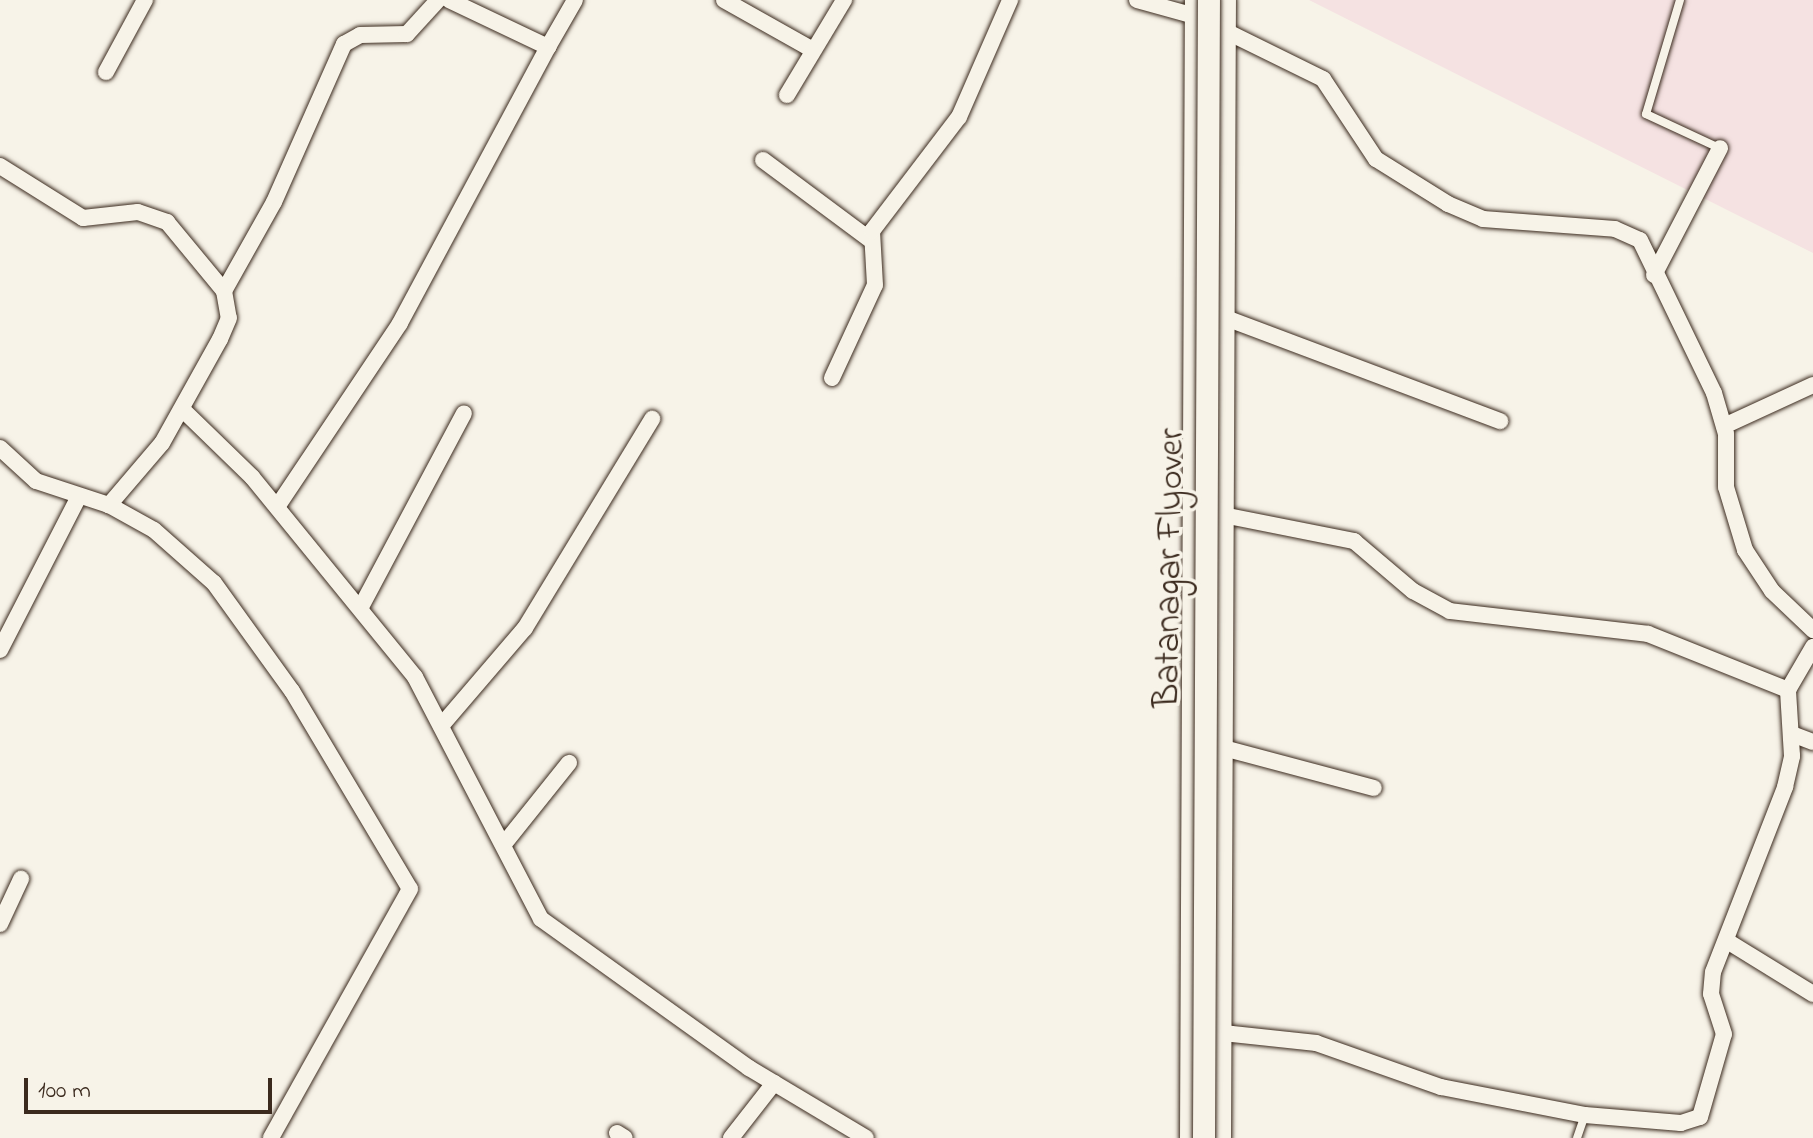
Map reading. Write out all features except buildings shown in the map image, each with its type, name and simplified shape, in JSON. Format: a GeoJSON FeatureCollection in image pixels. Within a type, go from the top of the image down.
{"type":"FeatureCollection","features":[{"type":"Feature","properties":{"kind":"main road","name":"Batanagar Flyover"},"geometry":{"type":"LineString","coordinates":[[1199,5],[1204,1138]]}},
{"type":"Feature","properties":{"kind":"street"},"geometry":{"type":"LineString","coordinates":[[106,72],[145,0]]}},
{"type":"Feature","properties":{"kind":"street"},"geometry":{"type":"LineString","coordinates":[[224,291],[274,202],[344,44],[360,35],[407,34],[438,0]]}},
{"type":"Feature","properties":{"kind":"street"},"geometry":{"type":"LineString","coordinates":[[449,0],[548,47]]}},
{"type":"Feature","properties":{"kind":"street"},"geometry":{"type":"LineString","coordinates":[[277,507],[400,323],[575,0]]}},
{"type":"Feature","properties":{"kind":"street"},"geometry":{"type":"LineString","coordinates":[[724,0],[813,50]]}},
{"type":"Feature","properties":{"kind":"street"},"geometry":{"type":"LineString","coordinates":[[787,95],[844,0]]}},
{"type":"Feature","properties":{"kind":"street"},"geometry":{"type":"LineString","coordinates":[[869,239],[959,117],[1010,0]]}},
{"type":"Feature","properties":{"kind":"street"},"geometry":{"type":"LineString","coordinates":[[1137,0],[1199,5],[1226,30],[1333,87],[1355,135],[1410,183],[1483,219],[1633,236],[1693,342],[1724,426],[1726,487],[1745,550],[1772,591],[1813,630]]}},
{"type":"Feature","properties":{"kind":"street"},"geometry":{"type":"LineString","coordinates":[[1221,1138],[1220,747],[1226,318],[1226,0]]}},
{"type":"Feature","properties":{"kind":"street"},"geometry":{"type":"LineString","coordinates":[[1190,1138],[1199,5]]}},
{"type":"Feature","properties":{"kind":"street"},"geometry":{"type":"LineString","coordinates":[[1654,275],[1720,148]]}},
{"type":"Feature","properties":{"kind":"street"},"geometry":{"type":"LineString","coordinates":[[763,160],[869,239],[879,269],[875,285],[832,378]]}},
{"type":"Feature","properties":{"kind":"street"},"geometry":{"type":"LineString","coordinates":[[0,166],[83,218],[138,212],[167,222],[224,291],[229,318],[182,409],[109,505]]}},
{"type":"Feature","properties":{"kind":"street"},"geometry":{"type":"LineString","coordinates":[[1226,318],[1500,421]]}},
{"type":"Feature","properties":{"kind":"street"},"geometry":{"type":"LineString","coordinates":[[1724,426],[1813,385]]}},
{"type":"Feature","properties":{"kind":"street"},"geometry":{"type":"LineString","coordinates":[[182,409],[277,507],[362,605],[441,726],[541,919],[774,1083],[866,1138]]}},
{"type":"Feature","properties":{"kind":"street"},"geometry":{"type":"LineString","coordinates":[[362,605],[464,413]]}},
{"type":"Feature","properties":{"kind":"street"},"geometry":{"type":"LineString","coordinates":[[441,726],[525,628],[652,419]]}},
{"type":"Feature","properties":{"kind":"street"},"geometry":{"type":"LineString","coordinates":[[0,448],[36,481],[109,505],[188,555],[246,622],[396,855],[410,889],[271,1138]]}},
{"type":"Feature","properties":{"kind":"street"},"geometry":{"type":"LineString","coordinates":[[0,650],[79,496]]}},
{"type":"Feature","properties":{"kind":"street"},"geometry":{"type":"LineString","coordinates":[[1223,515],[1354,541],[1413,591],[1450,611],[1648,634],[1788,690]]}},
{"type":"Feature","properties":{"kind":"street"},"geometry":{"type":"LineString","coordinates":[[1223,1033],[1316,1043],[1441,1087],[1585,1115],[1681,1123],[1705,1112],[1724,1034],[1711,984],[1785,787],[1792,734],[1788,690],[1813,647]]}},
{"type":"Feature","properties":{"kind":"street"},"geometry":{"type":"LineString","coordinates":[[1792,734],[1813,742]]}},
{"type":"Feature","properties":{"kind":"street"},"geometry":{"type":"LineString","coordinates":[[1220,747],[1374,788]]}},
{"type":"Feature","properties":{"kind":"street"},"geometry":{"type":"LineString","coordinates":[[504,844],[569,763]]}},
{"type":"Feature","properties":{"kind":"street"},"geometry":{"type":"LineString","coordinates":[[0,924],[21,879]]}},
{"type":"Feature","properties":{"kind":"street"},"geometry":{"type":"LineString","coordinates":[[1727,941],[1813,994]]}},
{"type":"Feature","properties":{"kind":"street"},"geometry":{"type":"LineString","coordinates":[[731,1138],[774,1083]]}},
{"type":"Feature","properties":{"kind":"lane"},"geometry":{"type":"LineString","coordinates":[[1680,0],[1646,114],[1720,148]]}},
{"type":"Feature","properties":{"kind":"lane"},"geometry":{"type":"LineString","coordinates":[[1577,1138],[1585,1115]]}},
{"type":"Feature","properties":{"kind":"shaded area"},"geometry":{"type":"Polygon","coordinates":[[[1309,0],[1813,0],[1813,253],[1309,0]]]}}]}
